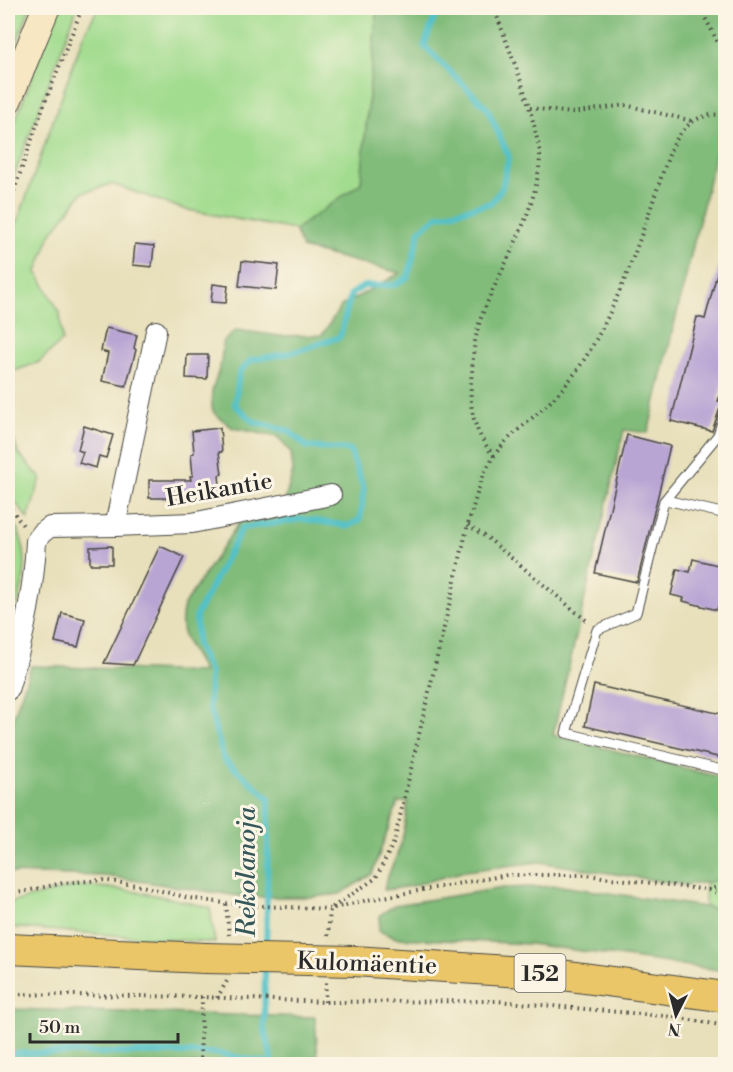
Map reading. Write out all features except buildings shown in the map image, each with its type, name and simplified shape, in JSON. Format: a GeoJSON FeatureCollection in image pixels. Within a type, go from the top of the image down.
{"type":"FeatureCollection","features":[{"type":"Feature","properties":{"kind":"main road"},"geometry":{"type":"LineString","coordinates":[[8,100],[46,8]]}},
{"type":"Feature","properties":{"kind":"main road","name":"Kulomäentie"},"geometry":{"type":"LineString","coordinates":[[8,950],[354,961],[554,974],[726,997]]}},
{"type":"Feature","properties":{"kind":"street"},"geometry":{"type":"LineString","coordinates":[[115,526],[156,332]]}},
{"type":"Feature","properties":{"kind":"street","name":"Heikantie"},"geometry":{"type":"LineString","coordinates":[[36,541],[50,527],[192,524],[331,495]]}},
{"type":"Feature","properties":{"kind":"street"},"geometry":{"type":"LineString","coordinates":[[8,690],[30,604],[36,541]]}},
{"type":"Feature","properties":{"kind":"lane"},"geometry":{"type":"LineString","coordinates":[[726,410],[718,435],[666,500],[636,613],[597,630],[566,733],[726,771]]}},
{"type":"Feature","properties":{"kind":"lane"},"geometry":{"type":"LineString","coordinates":[[666,500],[726,514]]}},
{"type":"Feature","properties":{"kind":"path"},"geometry":{"type":"LineString","coordinates":[[8,208],[42,110],[82,8]]}},
{"type":"Feature","properties":{"kind":"path"},"geometry":{"type":"LineString","coordinates":[[494,8],[530,108],[540,154],[534,191],[517,237],[481,319],[475,343],[470,387],[471,411],[481,441],[494,456]]}},
{"type":"Feature","properties":{"kind":"path"},"geometry":{"type":"LineString","coordinates":[[700,8],[726,58]]}},
{"type":"Feature","properties":{"kind":"path"},"geometry":{"type":"LineString","coordinates":[[530,108],[573,113],[625,105],[693,122]]}},
{"type":"Feature","properties":{"kind":"path"},"geometry":{"type":"LineString","coordinates":[[330,909],[376,878],[394,842],[468,525],[482,482],[494,456],[552,401],[580,366],[601,333],[622,286],[671,149],[679,133],[693,122],[711,113],[726,115]]}},
{"type":"Feature","properties":{"kind":"path"},"geometry":{"type":"LineString","coordinates":[[8,504],[36,541]]}},
{"type":"Feature","properties":{"kind":"path"},"geometry":{"type":"LineString","coordinates":[[468,525],[489,539],[597,630]]}},
{"type":"Feature","properties":{"kind":"path"},"geometry":{"type":"LineString","coordinates":[[8,895],[63,883],[102,880],[142,886],[189,898],[238,905],[330,909],[367,900],[507,875],[586,875],[708,890],[726,896]]}},
{"type":"Feature","properties":{"kind":"path"},"geometry":{"type":"LineString","coordinates":[[708,890],[726,884]]}},
{"type":"Feature","properties":{"kind":"path"},"geometry":{"type":"LineString","coordinates":[[8,994],[202,997],[289,1001],[497,1001],[674,1017],[726,1026]]}},
{"type":"Feature","properties":{"kind":"path"},"geometry":{"type":"LineString","coordinates":[[200,1065],[202,997]]}},
{"type":"Feature","properties":{"kind":"green space"},"geometry":{"type":"Polygon","coordinates":[[[13,8],[30,8],[8,66],[8,21],[13,8]]]}},
{"type":"Feature","properties":{"kind":"green space"},"geometry":{"type":"Polygon","coordinates":[[[58,8],[77,8],[8,192],[8,140],[58,8]]]}},
{"type":"Feature","properties":{"kind":"green space"},"geometry":{"type":"Polygon","coordinates":[[[98,8],[377,8],[361,183],[295,230],[183,209],[112,184],[82,193],[51,234],[37,272],[60,313],[62,341],[39,362],[14,371],[8,383],[8,249],[83,36],[98,8]]]}},
{"type":"Feature","properties":{"kind":"green space"},"geometry":{"type":"Polygon","coordinates":[[[377,8],[725,8],[725,114],[648,433],[624,430],[553,735],[723,778],[726,784],[725,874],[712,882],[685,885],[539,862],[465,871],[411,886],[384,890],[402,840],[408,802],[398,802],[372,874],[340,894],[312,897],[246,897],[105,876],[8,873],[8,733],[31,666],[203,672],[183,633],[184,605],[240,521],[281,515],[293,471],[291,453],[278,437],[233,428],[214,413],[212,408],[212,391],[221,363],[223,342],[236,330],[280,336],[322,335],[341,306],[400,273],[302,248],[295,230],[361,183],[377,8]]]}},
{"type":"Feature","properties":{"kind":"green space"},"geometry":{"type":"Polygon","coordinates":[[[8,422],[18,453],[41,478],[28,519],[8,493],[8,422]]]}},
{"type":"Feature","properties":{"kind":"green space"},"geometry":{"type":"Polygon","coordinates":[[[8,513],[18,530],[25,562],[21,593],[8,643],[8,513]]]}},
{"type":"Feature","properties":{"kind":"green space"},"geometry":{"type":"Polygon","coordinates":[[[723,778],[726,779],[725,910],[705,907],[706,847],[723,778]]]}},
{"type":"Feature","properties":{"kind":"green space"},"geometry":{"type":"Polygon","coordinates":[[[76,886],[144,893],[210,908],[215,943],[8,927],[8,903],[76,886]]]}},
{"type":"Feature","properties":{"kind":"green space"},"geometry":{"type":"Polygon","coordinates":[[[561,886],[725,910],[725,971],[530,944],[396,938],[379,931],[380,915],[395,905],[503,888],[561,886]]]}},
{"type":"Feature","properties":{"kind":"green space"},"geometry":{"type":"Polygon","coordinates":[[[8,1009],[315,1017],[318,1064],[8,1064],[8,1009]]]}},
{"type":"Feature","properties":{"kind":"waterway","name":"Rekolanoja"},"geometry":{"type":"LineString","coordinates":[[266,951],[269,798],[224,759],[209,707],[210,673],[197,645],[196,616],[242,528],[303,519],[348,526],[360,520],[364,489],[350,450],[307,447],[289,431],[254,422],[235,405],[239,373],[251,360],[291,353],[340,337],[351,294],[364,286],[395,285],[408,277],[420,230],[438,216],[491,203],[502,188],[509,157],[487,108],[424,46],[438,8]]}},
{"type":"Feature","properties":{"kind":"waterway","name":"Rekolanoja"},"geometry":{"type":"LineString","coordinates":[[265,967],[264,1028],[273,1064]]}},
{"type":"Feature","properties":{"kind":"waterway"},"geometry":{"type":"LineString","coordinates":[[8,1053],[216,1053],[273,1064]]}}]}
